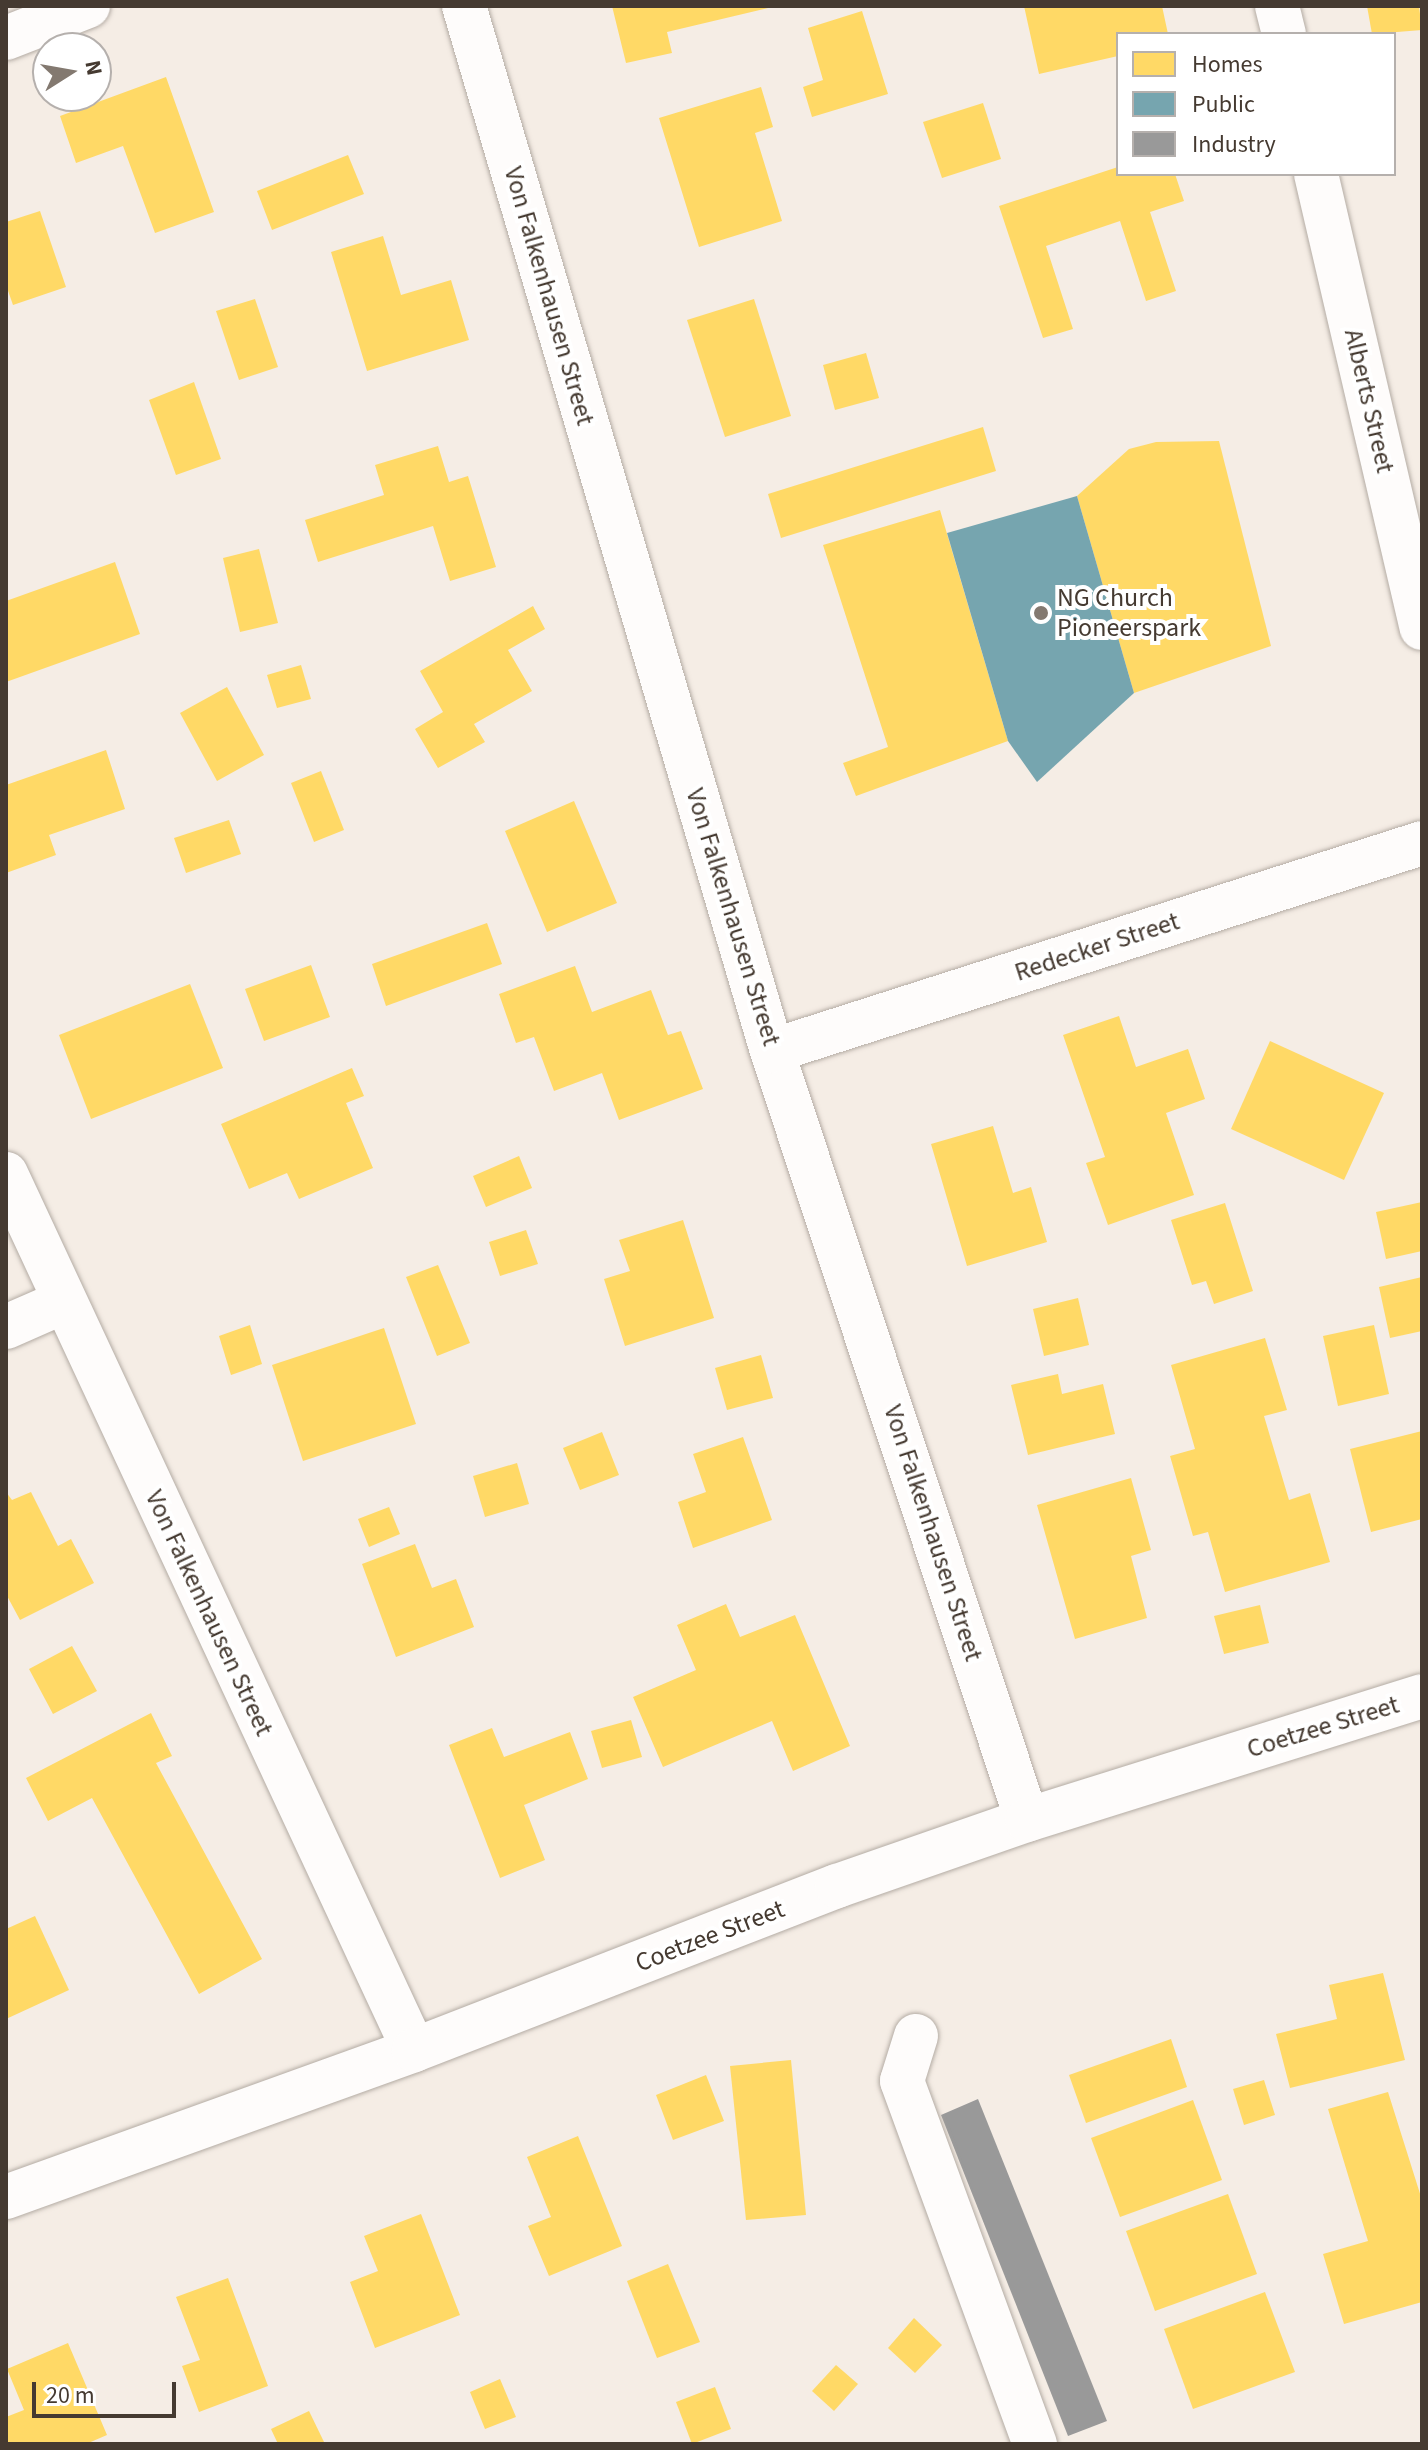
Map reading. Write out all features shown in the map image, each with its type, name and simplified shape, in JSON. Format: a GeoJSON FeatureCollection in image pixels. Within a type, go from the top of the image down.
{"type":"FeatureCollection","features":[{"type":"Feature","properties":{"kind":"street"},"geometry":{"type":"LineString","coordinates":[[6,38],[88,6]]}},
{"type":"Feature","properties":{"kind":"street","name":"Von Falkenhausen Street"},"geometry":{"type":"LineString","coordinates":[[464,6],[772,1051],[1027,1820]]}},
{"type":"Feature","properties":{"kind":"street"},"geometry":{"type":"LineString","coordinates":[[1277,6],[1284,32]]}},
{"type":"Feature","properties":{"kind":"street","name":"Alberts Street"},"geometry":{"type":"LineString","coordinates":[[1316,176],[1422,628]]}},
{"type":"Feature","properties":{"kind":"street","name":"Redecker Street"},"geometry":{"type":"LineString","coordinates":[[772,1051],[1422,843]]}},
{"type":"Feature","properties":{"kind":"street","name":"Von Falkenhausen Street"},"geometry":{"type":"LineString","coordinates":[[6,1174],[414,2050]]}},
{"type":"Feature","properties":{"kind":"street"},"geometry":{"type":"LineString","coordinates":[[6,1327],[63,1302]]}},
{"type":"Feature","properties":{"kind":"street","name":"Coetzee Street"},"geometry":{"type":"LineString","coordinates":[[6,2197],[414,2050],[837,1886],[1027,1820],[1422,1696]]}},
{"type":"Feature","properties":{"kind":"street"},"geometry":{"type":"LineString","coordinates":[[916,2036],[902,2081],[1035,2444]]}},
{"type":"Feature","properties":{"kind":"building: Homes"},"geometry":{"type":"Polygon","coordinates":[[[612,6],[772,7],[667,32],[672,53],[626,63],[612,6]]]}},
{"type":"Feature","properties":{"kind":"building: Homes"},"geometry":{"type":"Polygon","coordinates":[[[1024,6],[1162,6],[1168,32],[1116,32],[1116,56],[1039,74],[1024,6]]]}},
{"type":"Feature","properties":{"kind":"building: Homes"},"geometry":{"type":"Polygon","coordinates":[[[1367,6],[1419,6],[1422,30],[1372,32],[1367,6]]]}},
{"type":"Feature","properties":{"kind":"building: Homes"},"geometry":{"type":"Polygon","coordinates":[[[862,11],[888,94],[812,117],[803,87],[823,80],[808,28],[862,11]]]}},
{"type":"Feature","properties":{"kind":"building: Homes"},"geometry":{"type":"Polygon","coordinates":[[[166,77],[214,212],[155,233],[123,146],[76,163],[60,116],[71,112],[112,112],[112,97],[166,77]]]}},
{"type":"Feature","properties":{"kind":"building: Homes"},"geometry":{"type":"Polygon","coordinates":[[[761,87],[773,127],[755,133],[782,221],[699,247],[659,118],[761,87]]]}},
{"type":"Feature","properties":{"kind":"building: Homes"},"geometry":{"type":"Polygon","coordinates":[[[983,103],[1001,159],[942,178],[923,122],[983,103]]]}},
{"type":"Feature","properties":{"kind":"building: Homes"},"geometry":{"type":"Polygon","coordinates":[[[348,155],[364,194],[272,230],[257,191],[348,155]]]}},
{"type":"Feature","properties":{"kind":"building: Homes"},"geometry":{"type":"Polygon","coordinates":[[[1116,168],[1116,176],[1176,176],[1184,201],[1150,212],[1176,291],[1146,301],[1120,221],[1046,246],[1073,329],[1043,338],[999,206],[1116,168]]]}},
{"type":"Feature","properties":{"kind":"building: Homes"},"geometry":{"type":"Polygon","coordinates":[[[40,211],[66,287],[13,305],[6,285],[6,222],[40,211]]]}},
{"type":"Feature","properties":{"kind":"building: Homes"},"geometry":{"type":"Polygon","coordinates":[[[383,236],[401,295],[451,280],[469,340],[367,371],[331,252],[383,236]]]}},
{"type":"Feature","properties":{"kind":"building: Homes"},"geometry":{"type":"Polygon","coordinates":[[[255,299],[278,367],[239,380],[216,311],[255,299]]]}},
{"type":"Feature","properties":{"kind":"building: Homes"},"geometry":{"type":"Polygon","coordinates":[[[754,299],[791,416],[725,437],[687,320],[754,299]]]}},
{"type":"Feature","properties":{"kind":"building: Homes"},"geometry":{"type":"Polygon","coordinates":[[[866,353],[879,398],[835,410],[823,365],[866,353]]]}},
{"type":"Feature","properties":{"kind":"building: Homes"},"geometry":{"type":"Polygon","coordinates":[[[194,382],[221,459],[176,475],[149,400],[194,382]]]}},
{"type":"Feature","properties":{"kind":"building: Homes"},"geometry":{"type":"Polygon","coordinates":[[[983,427],[996,471],[781,538],[768,494],[983,427]]]}},
{"type":"Feature","properties":{"kind":"building: Homes"},"geometry":{"type":"Polygon","coordinates":[[[1219,441],[1271,646],[1134,693],[1077,496],[1129,449],[1156,442],[1219,441]]]}},
{"type":"Feature","properties":{"kind":"building: Homes"},"geometry":{"type":"Polygon","coordinates":[[[438,446],[449,482],[468,476],[496,567],[450,581],[433,526],[318,562],[305,520],[384,495],[375,465],[438,446]]]}},
{"type":"Feature","properties":{"kind":"building: Homes"},"geometry":{"type":"Polygon","coordinates":[[[940,510],[1008,741],[856,796],[843,763],[888,747],[823,545],[940,510]]]}},
{"type":"Feature","properties":{"kind":"building: Homes"},"geometry":{"type":"Polygon","coordinates":[[[259,549],[278,623],[240,632],[223,558],[259,549]]]}},
{"type":"Feature","properties":{"kind":"building: Homes"},"geometry":{"type":"Polygon","coordinates":[[[115,562],[140,634],[6,682],[6,601],[115,562]]]}},
{"type":"Feature","properties":{"kind":"building: Homes"},"geometry":{"type":"Polygon","coordinates":[[[533,606],[545,629],[508,650],[532,691],[474,724],[485,742],[438,768],[415,729],[443,712],[420,671],[533,606]]]}},
{"type":"Feature","properties":{"kind":"building: Homes"},"geometry":{"type":"Polygon","coordinates":[[[301,665],[311,699],[277,708],[267,675],[301,665]]]}},
{"type":"Feature","properties":{"kind":"building: Homes"},"geometry":{"type":"Polygon","coordinates":[[[227,687],[264,755],[217,781],[180,713],[227,687]]]}},
{"type":"Feature","properties":{"kind":"building: Homes"},"geometry":{"type":"Polygon","coordinates":[[[106,750],[125,809],[49,835],[56,855],[6,873],[6,785],[106,750]]]}},
{"type":"Feature","properties":{"kind":"building: Homes"},"geometry":{"type":"Polygon","coordinates":[[[321,771],[344,830],[314,842],[291,783],[321,771]]]}},
{"type":"Feature","properties":{"kind":"building: Homes"},"geometry":{"type":"Polygon","coordinates":[[[574,801],[617,903],[547,932],[505,831],[574,801]]]}},
{"type":"Feature","properties":{"kind":"building: Homes"},"geometry":{"type":"Polygon","coordinates":[[[229,820],[241,854],[186,873],[174,838],[229,820]]]}},
{"type":"Feature","properties":{"kind":"building: Homes"},"geometry":{"type":"Polygon","coordinates":[[[487,923],[502,964],[386,1006],[372,964],[487,923]]]}},
{"type":"Feature","properties":{"kind":"building: Homes"},"geometry":{"type":"Polygon","coordinates":[[[311,965],[330,1017],[264,1041],[245,989],[311,965]]]}},
{"type":"Feature","properties":{"kind":"building: Homes"},"geometry":{"type":"Polygon","coordinates":[[[575,966],[592,1012],[651,990],[668,1035],[681,1031],[703,1089],[619,1120],[602,1073],[554,1091],[534,1037],[516,1043],[499,994],[575,966]]]}},
{"type":"Feature","properties":{"kind":"building: Homes"},"geometry":{"type":"Polygon","coordinates":[[[190,984],[223,1068],[91,1119],[59,1035],[190,984]]]}},
{"type":"Feature","properties":{"kind":"building: Homes"},"geometry":{"type":"Polygon","coordinates":[[[1119,1016],[1136,1067],[1188,1049],[1205,1099],[1166,1113],[1194,1195],[1108,1225],[1086,1163],[1105,1157],[1063,1035],[1119,1016]]]}},
{"type":"Feature","properties":{"kind":"building: Homes"},"geometry":{"type":"Polygon","coordinates":[[[1270,1041],[1384,1093],[1344,1180],[1231,1129],[1270,1041]]]}},
{"type":"Feature","properties":{"kind":"building: Homes"},"geometry":{"type":"Polygon","coordinates":[[[352,1068],[364,1096],[346,1103],[373,1168],[299,1199],[287,1173],[249,1189],[221,1124],[352,1068]]]}},
{"type":"Feature","properties":{"kind":"building: Homes"},"geometry":{"type":"Polygon","coordinates":[[[993,1126],[1013,1193],[1031,1187],[1047,1242],[967,1266],[931,1144],[993,1126]]]}},
{"type":"Feature","properties":{"kind":"building: Homes"},"geometry":{"type":"Polygon","coordinates":[[[519,1156],[532,1188],[486,1207],[473,1176],[519,1156]]]}},
{"type":"Feature","properties":{"kind":"building: Homes"},"geometry":{"type":"Polygon","coordinates":[[[1422,1202],[1422,1251],[1386,1259],[1376,1212],[1422,1202]]]}},
{"type":"Feature","properties":{"kind":"building: Homes"},"geometry":{"type":"Polygon","coordinates":[[[1225,1203],[1253,1291],[1214,1304],[1206,1281],[1192,1285],[1171,1220],[1225,1203]]]}},
{"type":"Feature","properties":{"kind":"building: Homes"},"geometry":{"type":"Polygon","coordinates":[[[683,1220],[714,1318],[625,1346],[604,1279],[630,1271],[619,1240],[683,1220]]]}},
{"type":"Feature","properties":{"kind":"building: Homes"},"geometry":{"type":"Polygon","coordinates":[[[526,1230],[538,1264],[500,1276],[489,1242],[526,1230]]]}},
{"type":"Feature","properties":{"kind":"building: Homes"},"geometry":{"type":"Polygon","coordinates":[[[438,1265],[470,1343],[437,1356],[406,1277],[438,1265]]]}},
{"type":"Feature","properties":{"kind":"building: Homes"},"geometry":{"type":"Polygon","coordinates":[[[1422,1277],[1422,1331],[1390,1338],[1379,1287],[1422,1277]]]}},
{"type":"Feature","properties":{"kind":"building: Homes"},"geometry":{"type":"Polygon","coordinates":[[[1078,1298],[1089,1345],[1044,1356],[1033,1309],[1078,1298]]]}},
{"type":"Feature","properties":{"kind":"building: Homes"},"geometry":{"type":"Polygon","coordinates":[[[250,1325],[262,1364],[231,1375],[219,1336],[250,1325]]]}},
{"type":"Feature","properties":{"kind":"building: Homes"},"geometry":{"type":"Polygon","coordinates":[[[1374,1325],[1389,1394],[1338,1406],[1323,1336],[1374,1325]]]}},
{"type":"Feature","properties":{"kind":"building: Homes"},"geometry":{"type":"Polygon","coordinates":[[[384,1328],[416,1424],[303,1461],[272,1365],[384,1328]]]}},
{"type":"Feature","properties":{"kind":"building: Homes"},"geometry":{"type":"Polygon","coordinates":[[[1265,1338],[1287,1410],[1264,1416],[1289,1500],[1310,1493],[1330,1562],[1225,1592],[1208,1532],[1193,1536],[1170,1456],[1195,1449],[1171,1365],[1265,1338]]]}},
{"type":"Feature","properties":{"kind":"building: Homes"},"geometry":{"type":"Polygon","coordinates":[[[761,1355],[773,1398],[727,1410],[715,1368],[761,1355]]]}},
{"type":"Feature","properties":{"kind":"building: Homes"},"geometry":{"type":"Polygon","coordinates":[[[1058,1374],[1062,1394],[1103,1384],[1115,1434],[1028,1455],[1011,1385],[1058,1374]]]}},
{"type":"Feature","properties":{"kind":"building: Homes"},"geometry":{"type":"Polygon","coordinates":[[[1422,1431],[1422,1519],[1371,1532],[1350,1449],[1422,1431]]]}},
{"type":"Feature","properties":{"kind":"building: Homes"},"geometry":{"type":"Polygon","coordinates":[[[602,1432],[619,1475],[580,1490],[563,1448],[602,1432]]]}},
{"type":"Feature","properties":{"kind":"building: Homes"},"geometry":{"type":"Polygon","coordinates":[[[743,1437],[772,1520],[693,1548],[678,1502],[706,1492],[693,1454],[743,1437]]]}},
{"type":"Feature","properties":{"kind":"building: Homes"},"geometry":{"type":"Polygon","coordinates":[[[517,1463],[529,1504],[485,1517],[473,1476],[517,1463]]]}},
{"type":"Feature","properties":{"kind":"building: Homes"},"geometry":{"type":"Polygon","coordinates":[[[1131,1478],[1151,1550],[1131,1556],[1147,1618],[1075,1639],[1037,1505],[1131,1478]]]}},
{"type":"Feature","properties":{"kind":"building: Homes"},"geometry":{"type":"Polygon","coordinates":[[[6,1492],[12,1500],[31,1492],[58,1546],[71,1539],[94,1583],[20,1620],[6,1594],[6,1492]]]}},
{"type":"Feature","properties":{"kind":"building: Homes"},"geometry":{"type":"Polygon","coordinates":[[[389,1507],[400,1534],[369,1547],[358,1519],[389,1507]]]}},
{"type":"Feature","properties":{"kind":"building: Homes"},"geometry":{"type":"Polygon","coordinates":[[[415,1544],[432,1588],[456,1579],[474,1627],[396,1657],[362,1564],[415,1544]]]}},
{"type":"Feature","properties":{"kind":"building: Homes"},"geometry":{"type":"Polygon","coordinates":[[[726,1604],[740,1637],[795,1615],[850,1746],[793,1771],[772,1721],[663,1767],[633,1697],[696,1670],[677,1625],[726,1604]]]}},
{"type":"Feature","properties":{"kind":"building: Homes"},"geometry":{"type":"Polygon","coordinates":[[[1260,1605],[1269,1643],[1224,1654],[1214,1616],[1260,1605]]]}},
{"type":"Feature","properties":{"kind":"building: Homes"},"geometry":{"type":"Polygon","coordinates":[[[72,1646],[97,1691],[53,1714],[29,1669],[72,1646]]]}},
{"type":"Feature","properties":{"kind":"building: Homes"},"geometry":{"type":"Polygon","coordinates":[[[151,1713],[172,1756],[156,1763],[262,1959],[199,1994],[92,1798],[48,1821],[26,1778],[151,1713]]]}},
{"type":"Feature","properties":{"kind":"building: Homes"},"geometry":{"type":"Polygon","coordinates":[[[631,1720],[642,1757],[602,1768],[591,1731],[631,1720]]]}},
{"type":"Feature","properties":{"kind":"building: Homes"},"geometry":{"type":"Polygon","coordinates":[[[492,1728],[504,1757],[570,1732],[588,1779],[524,1805],[545,1860],[500,1878],[449,1745],[492,1728]]]}},
{"type":"Feature","properties":{"kind":"building: Homes"},"geometry":{"type":"Polygon","coordinates":[[[35,1916],[69,1990],[6,2019],[6,1929],[35,1916]]]}},
{"type":"Feature","properties":{"kind":"building: Homes"},"geometry":{"type":"Polygon","coordinates":[[[1383,1973],[1405,2060],[1290,2088],[1276,2034],[1337,2019],[1329,1985],[1383,1973]]]}},
{"type":"Feature","properties":{"kind":"building: Homes"},"geometry":{"type":"Polygon","coordinates":[[[1171,2039],[1187,2087],[1086,2123],[1069,2075],[1171,2039]]]}},
{"type":"Feature","properties":{"kind":"building: Homes"},"geometry":{"type":"Polygon","coordinates":[[[791,2060],[806,2215],[746,2220],[730,2066],[791,2060]]]}},
{"type":"Feature","properties":{"kind":"building: Homes"},"geometry":{"type":"Polygon","coordinates":[[[706,2075],[724,2121],[673,2140],[656,2095],[706,2075]]]}},
{"type":"Feature","properties":{"kind":"building: Homes"},"geometry":{"type":"Polygon","coordinates":[[[1264,2080],[1275,2115],[1244,2125],[1233,2089],[1264,2080]]]}},
{"type":"Feature","properties":{"kind":"building: Homes"},"geometry":{"type":"Polygon","coordinates":[[[1388,2092],[1422,2200],[1422,2302],[1344,2324],[1323,2254],[1368,2241],[1328,2109],[1388,2092]]]}},
{"type":"Feature","properties":{"kind":"building: Homes"},"geometry":{"type":"Polygon","coordinates":[[[1193,2100],[1222,2180],[1120,2217],[1091,2138],[1193,2100]]]}},
{"type":"Feature","properties":{"kind":"building: Homes"},"geometry":{"type":"Polygon","coordinates":[[[578,2136],[622,2246],[549,2276],[528,2226],[551,2217],[527,2157],[578,2136]]]}},
{"type":"Feature","properties":{"kind":"building: Homes"},"geometry":{"type":"Polygon","coordinates":[[[1228,2194],[1257,2274],[1155,2311],[1126,2231],[1228,2194]]]}},
{"type":"Feature","properties":{"kind":"building: Homes"},"geometry":{"type":"Polygon","coordinates":[[[421,2214],[460,2315],[375,2348],[350,2282],[378,2271],[364,2236],[421,2214]]]}},
{"type":"Feature","properties":{"kind":"building: Homes"},"geometry":{"type":"Polygon","coordinates":[[[668,2264],[700,2342],[657,2358],[627,2281],[668,2264]]]}},
{"type":"Feature","properties":{"kind":"building: Homes"},"geometry":{"type":"Polygon","coordinates":[[[228,2278],[268,2386],[199,2412],[182,2366],[200,2360],[176,2297],[228,2278]]]}},
{"type":"Feature","properties":{"kind":"building: Homes"},"geometry":{"type":"Polygon","coordinates":[[[1265,2292],[1295,2372],[1193,2409],[1164,2329],[1265,2292]]]}},
{"type":"Feature","properties":{"kind":"building: Homes"},"geometry":{"type":"Polygon","coordinates":[[[914,2318],[942,2345],[915,2373],[888,2348],[914,2318]]]}},
{"type":"Feature","properties":{"kind":"building: Homes"},"geometry":{"type":"Polygon","coordinates":[[[68,2343],[107,2435],[86,2444],[6,2444],[6,2417],[24,2410],[7,2369],[68,2343]]]}},
{"type":"Feature","properties":{"kind":"building: Homes"},"geometry":{"type":"Polygon","coordinates":[[[836,2365],[858,2384],[834,2411],[812,2391],[836,2365]]]}},
{"type":"Feature","properties":{"kind":"building: Homes"},"geometry":{"type":"Polygon","coordinates":[[[500,2379],[516,2417],[485,2429],[470,2392],[500,2379]]]}},
{"type":"Feature","properties":{"kind":"building: Homes"},"geometry":{"type":"Polygon","coordinates":[[[715,2387],[731,2429],[692,2444],[676,2402],[715,2387]]]}},
{"type":"Feature","properties":{"kind":"building: Homes"},"geometry":{"type":"Polygon","coordinates":[[[309,2411],[325,2444],[278,2444],[271,2429],[309,2411]]]}},
{"type":"Feature","properties":{"kind":"building: Public","name":"NG Church Pioneerspark"},"geometry":{"type":"Polygon","coordinates":[[[1077,496],[1134,693],[1037,782],[1008,741],[947,533],[1077,496]]]}},
{"type":"Feature","properties":{"kind":"building: Industry"},"geometry":{"type":"Polygon","coordinates":[[[978,2099],[1107,2421],[1068,2436],[941,2115],[978,2099]]]}},
{"type":"Feature","properties":{"kind":"place","name":"NG Church Pioneerspark"},"geometry":{"type":"Point","coordinates":[1041,613]}}]}
